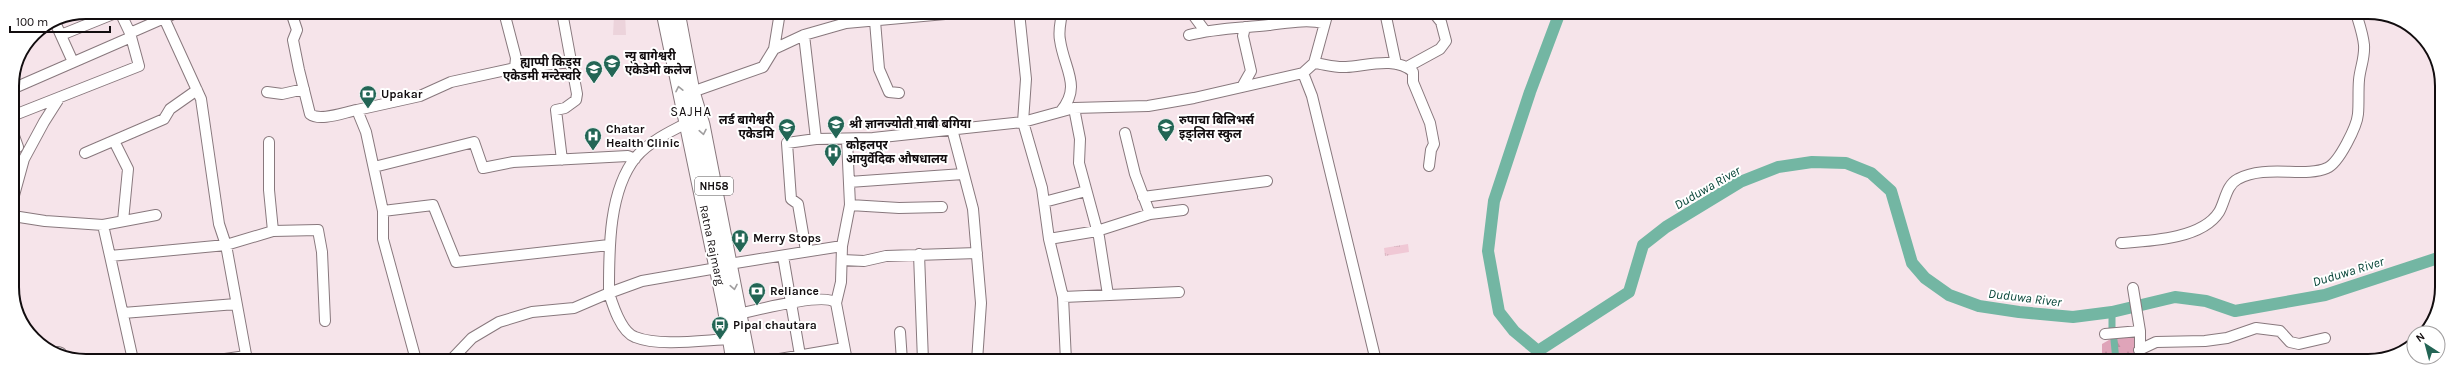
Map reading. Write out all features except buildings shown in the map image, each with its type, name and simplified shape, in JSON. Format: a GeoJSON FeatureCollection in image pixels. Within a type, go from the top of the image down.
{"type":"FeatureCollection","features":[{"type":"Feature","properties":{"kind":"highway","name":"Ratna Rajmarg"},"geometry":{"type":"LineString","coordinates":[[665,19],[687,122],[723,266],[739,314],[747,354]]}},
{"type":"Feature","properties":{"kind":"highway","name":"Ratna Rajmarg"},"geometry":{"type":"LineString","coordinates":[[678,19],[692,92],[702,125],[723,266],[733,354]]}},
{"type":"Feature","properties":{"kind":"street"},"geometry":{"type":"LineString","coordinates":[[61,35],[101,19]]}},
{"type":"Feature","properties":{"kind":"street"},"geometry":{"type":"LineString","coordinates":[[19,114],[58,100],[139,66],[122,19]]}},
{"type":"Feature","properties":{"kind":"street"},"geometry":{"type":"LineString","coordinates":[[19,86],[73,62],[162,19]]}},
{"type":"Feature","properties":{"kind":"street"},"geometry":{"type":"LineString","coordinates":[[164,19],[201,99],[219,224],[226,245],[245,354]]}},
{"type":"Feature","properties":{"kind":"street"},"geometry":{"type":"LineString","coordinates":[[293,19],[297,30],[293,40],[310,114],[313,116],[357,110],[420,96],[451,82],[515,68],[571,62]]}},
{"type":"Feature","properties":{"kind":"street"},"geometry":{"type":"LineString","coordinates":[[506,19],[516,58],[515,68]]}},
{"type":"Feature","properties":{"kind":"street"},"geometry":{"type":"LineString","coordinates":[[562,160],[556,110],[565,108],[576,100],[575,76],[563,19]]}},
{"type":"Feature","properties":{"kind":"street"},"geometry":{"type":"LineString","coordinates":[[692,92],[763,67],[774,49],[779,19]]}},
{"type":"Feature","properties":{"kind":"street"},"geometry":{"type":"LineString","coordinates":[[774,49],[804,35],[846,23],[896,19]]}},
{"type":"Feature","properties":{"kind":"street"},"geometry":{"type":"LineString","coordinates":[[1020,19],[1026,80],[1023,122],[1042,188],[1049,239],[1063,297],[1066,354]]}},
{"type":"Feature","properties":{"kind":"street"},"geometry":{"type":"LineString","coordinates":[[1061,19],[1059,28],[1060,41],[1072,80],[1070,100],[1061,112]]}},
{"type":"Feature","properties":{"kind":"street"},"geometry":{"type":"LineString","coordinates":[[1199,19],[1203,28]]}},
{"type":"Feature","properties":{"kind":"street"},"geometry":{"type":"LineString","coordinates":[[1189,35],[1203,28],[1245,27],[1313,21],[1318,19]]}},
{"type":"Feature","properties":{"kind":"street"},"geometry":{"type":"LineString","coordinates":[[806,251],[798,204],[791,199],[787,143],[816,139],[847,140],[1023,122],[1074,108],[1148,106],[1303,73],[1314,63],[1325,19]]}},
{"type":"Feature","properties":{"kind":"street"},"geometry":{"type":"LineString","coordinates":[[1386,19],[1396,64]]}},
{"type":"Feature","properties":{"kind":"street"},"geometry":{"type":"LineString","coordinates":[[1407,67],[1440,49],[1446,41],[1439,19]]}},
{"type":"Feature","properties":{"kind":"street"},"geometry":{"type":"LineString","coordinates":[[2121,243],[2178,236],[2206,225],[2218,212],[2230,184],[2237,179],[2252,173],[2269,171],[2319,170],[2333,164],[2348,140],[2358,114],[2359,79],[2364,62],[2364,44],[2358,19]]}},
{"type":"Feature","properties":{"kind":"street"},"geometry":{"type":"LineString","coordinates":[[875,21],[879,69],[889,92],[899,93]]}},
{"type":"Feature","properties":{"kind":"street"},"geometry":{"type":"LineString","coordinates":[[57,26],[73,62]]}},
{"type":"Feature","properties":{"kind":"street"},"geometry":{"type":"LineString","coordinates":[[1242,87],[1251,71],[1243,36],[1245,27]]}},
{"type":"Feature","properties":{"kind":"street"},"geometry":{"type":"LineString","coordinates":[[804,35],[816,139]]}},
{"type":"Feature","properties":{"kind":"street"},"geometry":{"type":"LineString","coordinates":[[1314,63],[1344,67],[1396,64],[1407,67],[1413,72],[1413,82],[1430,123],[1434,144],[1430,150],[1429,166]]}},
{"type":"Feature","properties":{"kind":"street"},"geometry":{"type":"LineString","coordinates":[[1303,73],[1312,96],[1374,354]]}},
{"type":"Feature","properties":{"kind":"street"},"geometry":{"type":"LineString","coordinates":[[267,92],[282,94],[304,89]]}},
{"type":"Feature","properties":{"kind":"street"},"geometry":{"type":"LineString","coordinates":[[85,153],[164,119],[170,109],[197,90]]}},
{"type":"Feature","properties":{"kind":"street"},"geometry":{"type":"LineString","coordinates":[[19,177],[24,159],[58,100]]}},
{"type":"Feature","properties":{"kind":"street"},"geometry":{"type":"LineString","coordinates":[[1074,108],[1080,139],[1079,164],[1097,231],[1108,295]]}},
{"type":"Feature","properties":{"kind":"street"},"geometry":{"type":"LineString","coordinates":[[357,110],[366,132],[383,211],[382,239],[414,354]]}},
{"type":"Feature","properties":{"kind":"street"},"geometry":{"type":"LineString","coordinates":[[687,122],[663,135],[635,159],[624,178],[609,245],[609,293],[618,320],[634,337],[669,342],[731,339]]}},
{"type":"Feature","properties":{"kind":"street"},"geometry":{"type":"LineString","coordinates":[[952,129],[973,208],[980,303],[977,354]]}},
{"type":"Feature","properties":{"kind":"street"},"geometry":{"type":"LineString","coordinates":[[1125,133],[1135,174],[1150,214]]}},
{"type":"Feature","properties":{"kind":"street"},"geometry":{"type":"LineString","coordinates":[[845,354],[836,303],[841,282],[842,246],[850,205],[847,140]]}},
{"type":"Feature","properties":{"kind":"street"},"geometry":{"type":"LineString","coordinates":[[114,141],[128,169],[123,221]]}},
{"type":"Feature","properties":{"kind":"street"},"geometry":{"type":"LineString","coordinates":[[269,142],[269,190],[273,231]]}},
{"type":"Feature","properties":{"kind":"street"},"geometry":{"type":"LineString","coordinates":[[374,167],[474,142],[483,168],[513,162],[628,156],[635,159]]}},
{"type":"Feature","properties":{"kind":"street"},"geometry":{"type":"LineString","coordinates":[[19,153],[24,159]]}},
{"type":"Feature","properties":{"kind":"street"},"geometry":{"type":"LineString","coordinates":[[849,182],[963,174]]}},
{"type":"Feature","properties":{"kind":"street"},"geometry":{"type":"LineString","coordinates":[[1143,197],[1267,181]]}},
{"type":"Feature","properties":{"kind":"street"},"geometry":{"type":"LineString","coordinates":[[1044,202],[1086,191]]}},
{"type":"Feature","properties":{"kind":"street"},"geometry":{"type":"LineString","coordinates":[[383,211],[433,205],[456,262],[609,245]]}},
{"type":"Feature","properties":{"kind":"street"},"geometry":{"type":"LineString","coordinates":[[850,205],[899,208],[942,207]]}},
{"type":"Feature","properties":{"kind":"street"},"geometry":{"type":"LineString","coordinates":[[1049,239],[1097,231],[1150,214],[1183,210]]}},
{"type":"Feature","properties":{"kind":"street"},"geometry":{"type":"LineString","coordinates":[[19,217],[45,221],[103,225],[156,215]]}},
{"type":"Feature","properties":{"kind":"street"},"geometry":{"type":"LineString","coordinates":[[103,225],[132,354]]}},
{"type":"Feature","properties":{"kind":"street"},"geometry":{"type":"LineString","coordinates":[[110,256],[226,245],[273,231],[318,230],[322,252],[325,322]]}},
{"type":"Feature","properties":{"kind":"street"},"geometry":{"type":"LineString","coordinates":[[457,354],[472,338],[499,322],[532,312],[574,308],[642,281],[806,251],[842,246]]}},
{"type":"Feature","properties":{"kind":"street"},"geometry":{"type":"LineString","coordinates":[[842,260],[864,261],[886,256],[977,253]]}},
{"type":"Feature","properties":{"kind":"street"},"geometry":{"type":"LineString","coordinates":[[919,254],[923,354]]}},
{"type":"Feature","properties":{"kind":"street"},"geometry":{"type":"LineString","coordinates":[[783,256],[799,354]]}},
{"type":"Feature","properties":{"kind":"street"},"geometry":{"type":"LineString","coordinates":[[2133,288],[2140,331],[2140,354]]}},
{"type":"Feature","properties":{"kind":"street"},"geometry":{"type":"LineString","coordinates":[[1063,297],[1179,292]]}},
{"type":"Feature","properties":{"kind":"street"},"geometry":{"type":"LineString","coordinates":[[739,314],[790,304],[828,299],[836,303]]}},
{"type":"Feature","properties":{"kind":"street"},"geometry":{"type":"LineString","coordinates":[[123,312],[236,304]]}},
{"type":"Feature","properties":{"kind":"street"},"geometry":{"type":"LineString","coordinates":[[2142,354],[2156,342],[2205,341],[2227,338],[2256,328],[2280,331],[2290,342],[2299,344],[2325,338]]}},
{"type":"Feature","properties":{"kind":"street"},"geometry":{"type":"LineString","coordinates":[[2105,334],[2140,331]]}},
{"type":"Feature","properties":{"kind":"street"},"geometry":{"type":"LineString","coordinates":[[900,332],[902,354]]}},
{"type":"Feature","properties":{"kind":"street"},"geometry":{"type":"LineString","coordinates":[[818,354],[844,348]]}},
{"type":"Feature","properties":{"kind":"shaded area"},"geometry":{"type":"Polygon","coordinates":[[[614,19],[625,19],[626,35],[613,35],[614,19]]]}},
{"type":"Feature","properties":{"kind":"green space"},"geometry":{"type":"Polygon","coordinates":[[[1408,244],[1409,252],[1385,256],[1384,248],[1408,244]]]}},
{"type":"Feature","properties":{"kind":"green space"},"geometry":{"type":"Polygon","coordinates":[[[2128,329],[2135,340],[2136,354],[2102,354],[2102,344],[2128,329]]]}},
{"type":"Feature","properties":{"kind":"waterway","name":"Duduwa River"},"geometry":{"type":"LineString","coordinates":[[1557,19],[1530,92],[1494,201],[1488,251],[1499,312],[1514,331],[1538,351],[1629,292],[1643,245],[1666,227],[1740,182],[1778,167],[1812,162],[1846,163],[1871,173],[1891,191],[1912,263],[1925,278],[1949,295],[1979,306],[2019,312],[2073,317],[2112,312],[2175,297],[2206,301],[2235,311],[2325,295],[2435,259]]}},
{"type":"Feature","properties":{"kind":"waterway"},"geometry":{"type":"LineString","coordinates":[[2112,312],[2112,330]]}},
{"type":"Feature","properties":{"kind":"waterway"},"geometry":{"type":"LineString","coordinates":[[2114,340],[2115,354]]}},
{"type":"Feature","properties":{"kind":"place","name":"न्यु बागेश्वरी एकेडेमी कलेज"},"geometry":{"type":"Point","coordinates":[612,78]}},
{"type":"Feature","properties":{"kind":"place","name":"ह्याप्पी किड्स एकेडमी मन्टेस्वरि"},"geometry":{"type":"Point","coordinates":[594,84]}},
{"type":"Feature","properties":{"kind":"place","name":"Upakar"},"geometry":{"type":"Point","coordinates":[368,109]}},
{"type":"Feature","properties":{"kind":"place","name":"श्री ज्ञानज्योती माबी बगिया"},"geometry":{"type":"Point","coordinates":[836,139]}},
{"type":"Feature","properties":{"kind":"place","name":"लर्ड बागेश्वरी एकेडमि"},"geometry":{"type":"Point","coordinates":[787,142]}},
{"type":"Feature","properties":{"kind":"place","name":"रुपाचा बिलिभर्स इङ्लिस स्कुल"},"geometry":{"type":"Point","coordinates":[1166,142]}},
{"type":"Feature","properties":{"kind":"place","name":"Chatar Health Clinic"},"geometry":{"type":"Point","coordinates":[593,151]}},
{"type":"Feature","properties":{"kind":"place","name":"कोहलपुर आयुर्वेदिक औषधालय"},"geometry":{"type":"Point","coordinates":[833,167]}},
{"type":"Feature","properties":{"kind":"place","name":"Merry Stops"},"geometry":{"type":"Point","coordinates":[740,253]}},
{"type":"Feature","properties":{"kind":"place","name":"Reliance"},"geometry":{"type":"Point","coordinates":[757,306]}},
{"type":"Feature","properties":{"kind":"place","name":"Pipal chautara"},"geometry":{"type":"Point","coordinates":[720,340]}},
{"type":"Feature","properties":{"kind":"district","name":"SAJHA"},"geometry":{"type":"Point","coordinates":[691,111]}}]}
